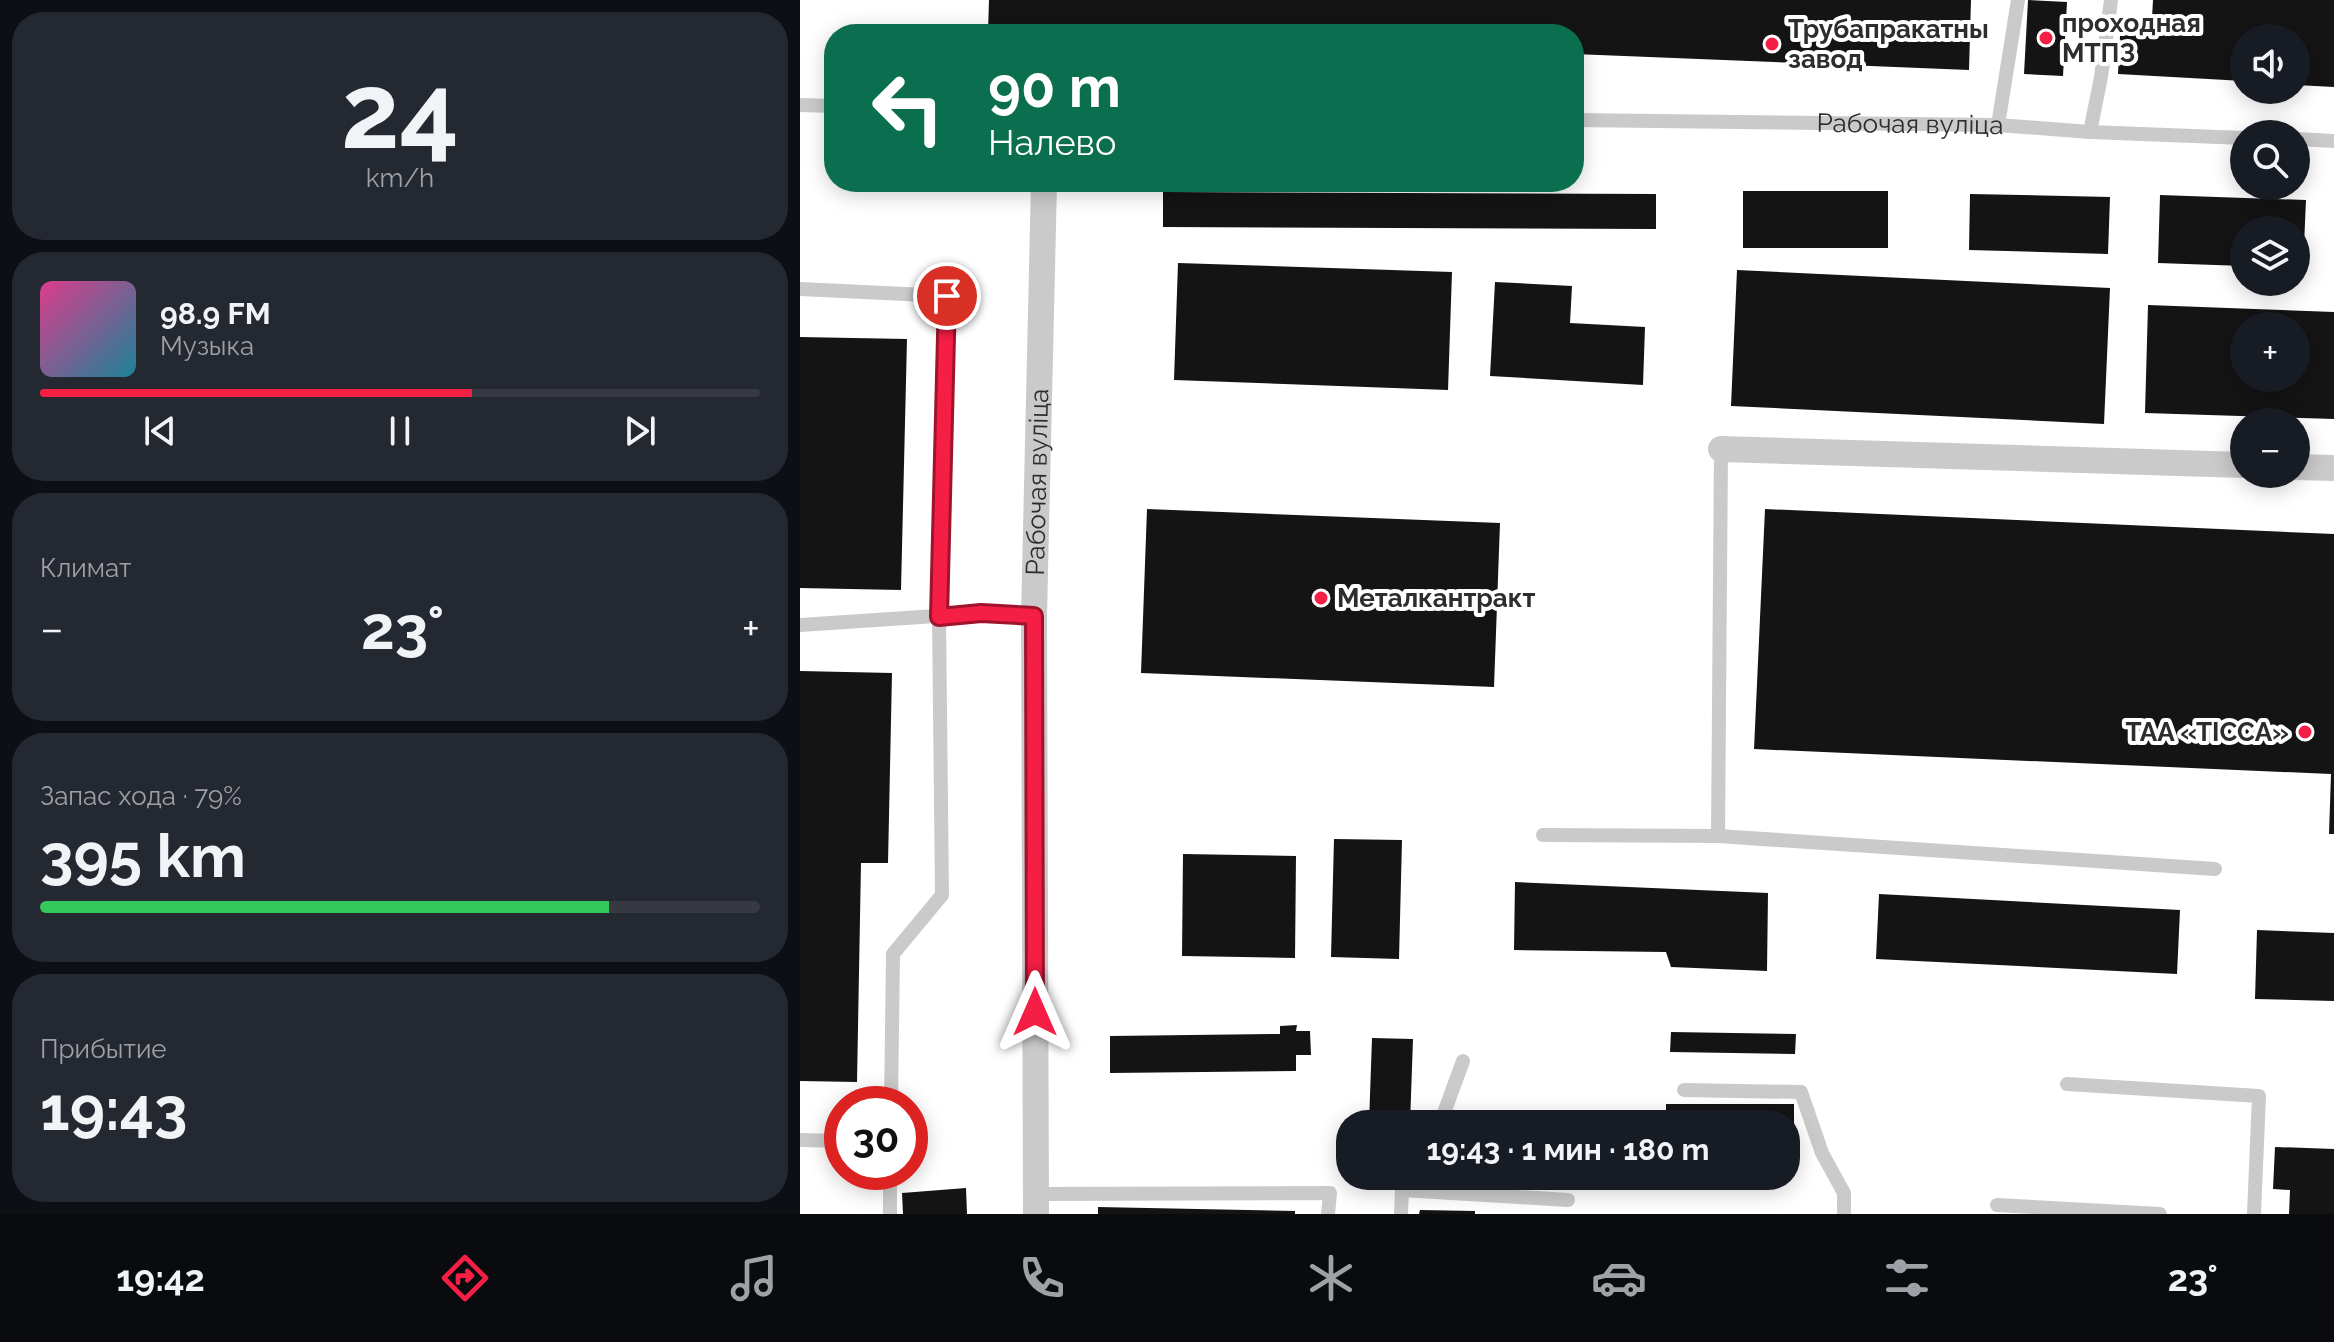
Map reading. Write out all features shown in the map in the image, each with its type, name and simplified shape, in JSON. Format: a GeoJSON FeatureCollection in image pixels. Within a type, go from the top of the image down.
{"type":"FeatureCollection","features":[{"type":"Feature","properties":{"kind":"street","name":"Рабочая вуліца"},"geometry":{"type":"LineString","coordinates":[[1036,1204],[1034,616],[1044,192]]}},
{"type":"Feature","properties":{"kind":"street"},"geometry":{"type":"LineString","coordinates":[[1721,449],[2230,465]]}},
{"type":"Feature","properties":{"kind":"street"},"geometry":{"type":"LineString","coordinates":[[2310,467],[2334,468]]}},
{"type":"Feature","properties":{"kind":"lane"},"geometry":{"type":"LineString","coordinates":[[1998,125],[2018,0]]}},
{"type":"Feature","properties":{"kind":"lane"},"geometry":{"type":"LineString","coordinates":[[2090,132],[2111,0]]}},
{"type":"Feature","properties":{"kind":"lane"},"geometry":{"type":"LineString","coordinates":[[800,105],[824,106]]}},
{"type":"Feature","properties":{"kind":"lane","name":"Рабочая вуліца"},"geometry":{"type":"LineString","coordinates":[[1584,120],[1998,125],[2230,137]]}},
{"type":"Feature","properties":{"kind":"lane"},"geometry":{"type":"LineString","coordinates":[[2310,140],[2334,141]]}},
{"type":"Feature","properties":{"kind":"lane"},"geometry":{"type":"LineString","coordinates":[[800,289],[947,296],[939,617],[942,895],[893,954],[891,1086]]}},
{"type":"Feature","properties":{"kind":"lane"},"geometry":{"type":"LineString","coordinates":[[1718,836],[1721,449]]}},
{"type":"Feature","properties":{"kind":"lane"},"geometry":{"type":"LineString","coordinates":[[800,625],[981,613],[1034,616]]}},
{"type":"Feature","properties":{"kind":"lane"},"geometry":{"type":"LineString","coordinates":[[1543,835],[1718,836],[2215,869]]}},
{"type":"Feature","properties":{"kind":"lane"},"geometry":{"type":"LineString","coordinates":[[1445,1110],[1463,1061]]}},
{"type":"Feature","properties":{"kind":"lane"},"geometry":{"type":"LineString","coordinates":[[2067,1084],[2259,1096],[2254,1214]]}},
{"type":"Feature","properties":{"kind":"lane"},"geometry":{"type":"LineString","coordinates":[[1684,1090],[1801,1092],[1822,1153],[1844,1193],[1844,1214]]}},
{"type":"Feature","properties":{"kind":"lane"},"geometry":{"type":"LineString","coordinates":[[800,1140],[824,1141]]}},
{"type":"Feature","properties":{"kind":"lane"},"geometry":{"type":"LineString","coordinates":[[890,1190],[890,1214]]}},
{"type":"Feature","properties":{"kind":"lane"},"geometry":{"type":"LineString","coordinates":[[1401,1214],[1402,1190]]}},
{"type":"Feature","properties":{"kind":"lane"},"geometry":{"type":"LineString","coordinates":[[1480,1190],[1568,1200]]}},
{"type":"Feature","properties":{"kind":"lane"},"geometry":{"type":"LineString","coordinates":[[1036,1204],[1330,1193],[1328,1214]]}},
{"type":"Feature","properties":{"kind":"lane"},"geometry":{"type":"LineString","coordinates":[[1997,1205],[2161,1214]]}},
{"type":"Feature","properties":{"kind":"building","name":"Трубапракатны завод"},"geometry":{"type":"Polygon","coordinates":[[[989,0],[1971,0],[1969,70],[1584,54],[1584,24],[988,24],[989,0]]]}},
{"type":"Feature","properties":{"kind":"building","name":"проходная МТПЗ"},"geometry":{"type":"Polygon","coordinates":[[[2028,0],[2067,2],[2063,76],[2024,74],[2028,0]]]}},
{"type":"Feature","properties":{"kind":"building"},"geometry":{"type":"Polygon","coordinates":[[[2153,0],[2334,0],[2334,87],[2310,86],[2310,24],[2230,24],[2230,80],[2118,74],[2121,16],[2152,18],[2153,0]]]}},
{"type":"Feature","properties":{"kind":"building"},"geometry":{"type":"Polygon","coordinates":[[[1743,191],[1888,191],[1888,248],[1743,248],[1743,191]]]}},
{"type":"Feature","properties":{"kind":"building"},"geometry":{"type":"Polygon","coordinates":[[[1163,192],[1656,194],[1656,229],[1163,227],[1163,192]]]}},
{"type":"Feature","properties":{"kind":"building"},"geometry":{"type":"Polygon","coordinates":[[[1970,194],[2110,197],[2108,254],[1969,250],[1970,194]]]}},
{"type":"Feature","properties":{"kind":"building"},"geometry":{"type":"Polygon","coordinates":[[[2160,195],[2230,197],[2230,200],[2306,200],[2305,216],[2230,216],[2230,266],[2158,263],[2160,195]]]}},
{"type":"Feature","properties":{"kind":"building"},"geometry":{"type":"Polygon","coordinates":[[[1178,263],[1452,272],[1448,390],[1174,380],[1178,263]]]}},
{"type":"Feature","properties":{"kind":"building"},"geometry":{"type":"Polygon","coordinates":[[[1737,270],[2110,288],[2104,424],[1731,406],[1737,270]]]}},
{"type":"Feature","properties":{"kind":"building"},"geometry":{"type":"Polygon","coordinates":[[[1495,282],[1572,286],[1570,323],[1645,327],[1643,385],[1490,376],[1495,282]]]}},
{"type":"Feature","properties":{"kind":"building"},"geometry":{"type":"Polygon","coordinates":[[[2148,305],[2334,312],[2334,419],[2310,418],[2310,408],[2230,408],[2230,416],[2145,413],[2148,305]]]}},
{"type":"Feature","properties":{"kind":"building"},"geometry":{"type":"Polygon","coordinates":[[[800,337],[907,339],[901,590],[800,588],[800,337]]]}},
{"type":"Feature","properties":{"kind":"building","name":"Металкантракт"},"geometry":{"type":"Polygon","coordinates":[[[1147,509],[1500,523],[1494,687],[1141,673],[1147,509]]]}},
{"type":"Feature","properties":{"kind":"building"},"geometry":{"type":"Polygon","coordinates":[[[1765,509],[2334,534],[2334,834],[2329,834],[2331,774],[1754,749],[1765,509]]]}},
{"type":"Feature","properties":{"kind":"building"},"geometry":{"type":"Polygon","coordinates":[[[800,671],[892,673],[888,863],[861,863],[857,1082],[800,1081],[800,671]]]}},
{"type":"Feature","properties":{"kind":"building"},"geometry":{"type":"Polygon","coordinates":[[[1334,839],[1402,840],[1399,959],[1331,957],[1334,839]]]}},
{"type":"Feature","properties":{"kind":"building"},"geometry":{"type":"Polygon","coordinates":[[[1183,854],[1296,856],[1295,958],[1182,956],[1183,854]]]}},
{"type":"Feature","properties":{"kind":"building"},"geometry":{"type":"Polygon","coordinates":[[[1515,882],[1768,893],[1767,971],[1671,967],[1666,952],[1514,950],[1515,882]]]}},
{"type":"Feature","properties":{"kind":"building"},"geometry":{"type":"Polygon","coordinates":[[[1879,894],[2180,910],[2177,974],[1876,959],[1879,894]]]}},
{"type":"Feature","properties":{"kind":"building"},"geometry":{"type":"Polygon","coordinates":[[[2257,930],[2334,933],[2334,1001],[2255,999],[2257,930]]]}},
{"type":"Feature","properties":{"kind":"building"},"geometry":{"type":"Polygon","coordinates":[[[1297,1025],[1296,1031],[1310,1031],[1311,1055],[1296,1055],[1296,1071],[1110,1073],[1110,1036],[1280,1034],[1280,1026],[1297,1025]]]}},
{"type":"Feature","properties":{"kind":"building"},"geometry":{"type":"Polygon","coordinates":[[[1671,1032],[1796,1034],[1795,1054],[1670,1052],[1671,1032]]]}},
{"type":"Feature","properties":{"kind":"building"},"geometry":{"type":"Polygon","coordinates":[[[1372,1038],[1413,1039],[1410,1110],[1369,1110],[1372,1038]]]}},
{"type":"Feature","properties":{"kind":"building"},"geometry":{"type":"Polygon","coordinates":[[[1666,1104],[1794,1104],[1794,1110],[1666,1110],[1666,1104]]]}},
{"type":"Feature","properties":{"kind":"building"},"geometry":{"type":"Polygon","coordinates":[[[2275,1147],[2334,1149],[2334,1214],[2289,1214],[2290,1190],[2273,1189],[2275,1147]]]}},
{"type":"Feature","properties":{"kind":"building"},"geometry":{"type":"Polygon","coordinates":[[[966,1188],[967,1214],[903,1214],[902,1193],[966,1188]]]}},
{"type":"Feature","properties":{"kind":"building"},"geometry":{"type":"Polygon","coordinates":[[[1098,1207],[1295,1211],[1295,1214],[1098,1214],[1098,1207]]]}},
{"type":"Feature","properties":{"kind":"building"},"geometry":{"type":"Polygon","coordinates":[[[1420,1210],[1475,1211],[1475,1214],[1419,1214],[1420,1210]]]}},
{"type":"Feature","properties":{"kind":"place","name":"проходная МТПЗ"},"geometry":{"type":"Point","coordinates":[2046,38]}},
{"type":"Feature","properties":{"kind":"place","name":"Трубапракатны завод"},"geometry":{"type":"Point","coordinates":[1772,44]}},
{"type":"Feature","properties":{"kind":"place","name":"Металкантракт"},"geometry":{"type":"Point","coordinates":[1321,598]}},
{"type":"Feature","properties":{"kind":"place","name":"ТАА «ТIССА»"},"geometry":{"type":"Point","coordinates":[2305,732]}},
{"type":"Feature","properties":{"kind":"route"},"geometry":{"type":"LineString","coordinates":[[947,296],[939,617],[981,613],[1034,616],[1035,1012]]}}]}
